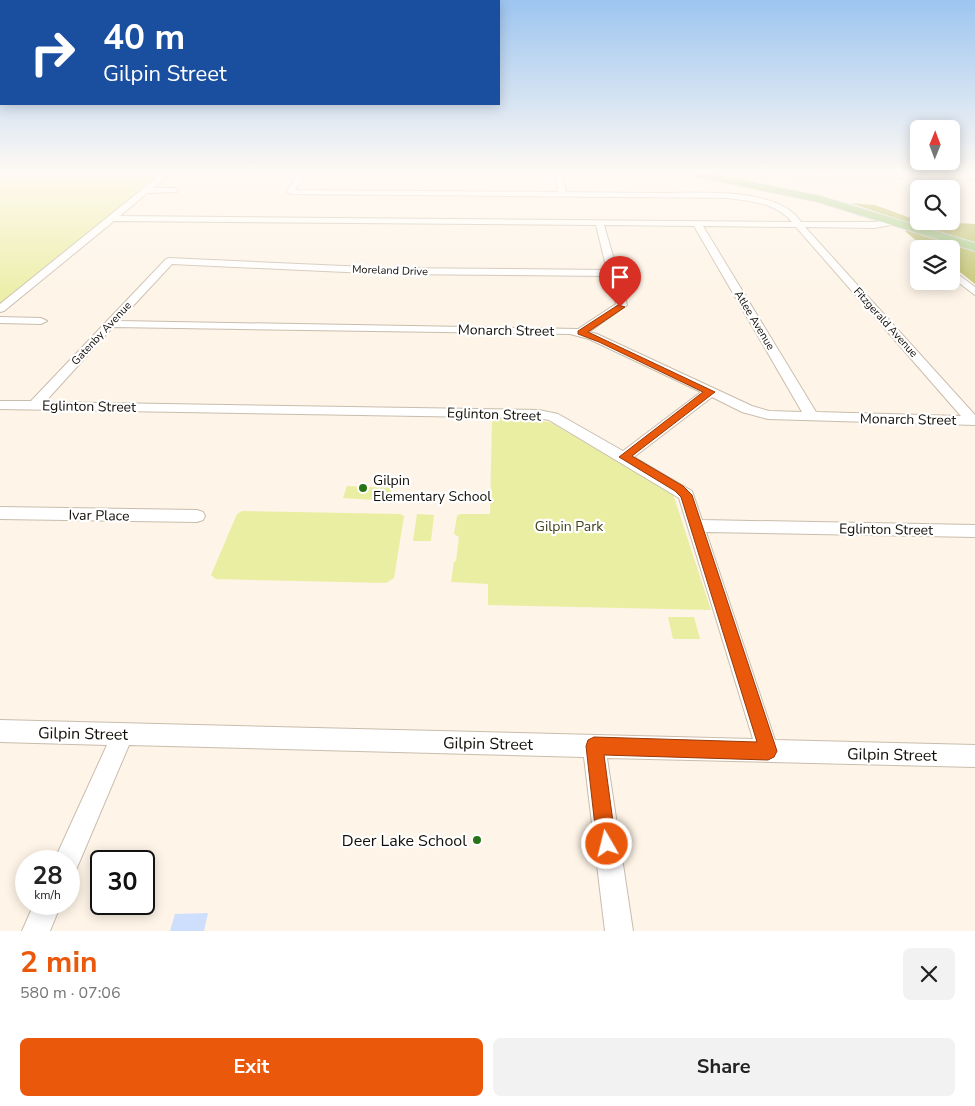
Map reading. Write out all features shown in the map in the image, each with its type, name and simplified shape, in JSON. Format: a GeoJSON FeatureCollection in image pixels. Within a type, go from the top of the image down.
{"type":"FeatureCollection","features":[{"type":"Feature","properties":{"kind":"main road"},"geometry":{"type":"LineString","coordinates":[[871,217],[975,247]]}},
{"type":"Feature","properties":{"kind":"street","name":"Fitzgerald Avenue"},"geometry":{"type":"LineString","coordinates":[[792,217],[974,421]]}},
{"type":"Feature","properties":{"kind":"street"},"geometry":{"type":"LineString","coordinates":[[0,309],[113,218],[798,224],[884,222]]}},
{"type":"Feature","properties":{"kind":"street"},"geometry":{"type":"LineString","coordinates":[[581,332],[620,307],[621,302],[599,222]]}},
{"type":"Feature","properties":{"kind":"street","name":"Atlee Avenue"},"geometry":{"type":"LineString","coordinates":[[697,223],[812,417]]}},
{"type":"Feature","properties":{"kind":"street","name":"Moreland Drive"},"geometry":{"type":"LineString","coordinates":[[169,261],[388,271],[612,273]]}},
{"type":"Feature","properties":{"kind":"street","name":"Gatenby Avenue"},"geometry":{"type":"LineString","coordinates":[[35,405],[169,261]]}},
{"type":"Feature","properties":{"kind":"street"},"geometry":{"type":"LineString","coordinates":[[960,280],[975,292]]}},
{"type":"Feature","properties":{"kind":"street"},"geometry":{"type":"LineString","coordinates":[[0,320],[41,321]]}},
{"type":"Feature","properties":{"kind":"street","name":"Monarch Street"},"geometry":{"type":"LineString","coordinates":[[109,324],[560,330],[581,332],[602,340],[747,409],[768,415],[974,421]]}},
{"type":"Feature","properties":{"kind":"street"},"geometry":{"type":"LineString","coordinates":[[624,457],[710,392]]}},
{"type":"Feature","properties":{"kind":"street","name":"Eglinton Street"},"geometry":{"type":"LineString","coordinates":[[0,405],[538,414],[553,417],[683,492],[697,526],[975,531]]}},
{"type":"Feature","properties":{"kind":"street","name":"Ivar Place"},"geometry":{"type":"LineString","coordinates":[[0,513],[197,516]]}},
{"type":"Feature","properties":{"kind":"street"},"geometry":{"type":"LineString","coordinates":[[697,526],[768,751]]}},
{"type":"Feature","properties":{"kind":"street","name":"Gilpin Street"},"geometry":{"type":"LineString","coordinates":[[0,731],[975,756]]}},
{"type":"Feature","properties":{"kind":"street"},"geometry":{"type":"LineString","coordinates":[[72,850],[123,734]]}},
{"type":"Feature","properties":{"kind":"street"},"geometry":{"type":"LineString","coordinates":[[594,746],[619,931]]}},
{"type":"Feature","properties":{"kind":"street"},"geometry":{"type":"LineString","coordinates":[[36,931],[43,915]]}},
{"type":"Feature","properties":{"kind":"green space"},"geometry":{"type":"Polygon","coordinates":[[[0,217],[109,217],[0,304],[0,217]]]}},
{"type":"Feature","properties":{"kind":"green space","name":"Gilpin Park"},"geometry":{"type":"Polygon","coordinates":[[[492,418],[535,419],[552,423],[673,494],[711,610],[488,605],[488,584],[451,582],[459,537],[454,534],[457,516],[460,514],[490,514],[492,418]]]}},
{"type":"Feature","properties":{"kind":"green space"},"geometry":{"type":"Polygon","coordinates":[[[347,486],[392,488],[389,501],[343,498],[347,486]]]}},
{"type":"Feature","properties":{"kind":"green space"},"geometry":{"type":"Polygon","coordinates":[[[242,511],[400,514],[404,516],[394,578],[386,583],[216,579],[211,575],[237,514],[242,511]]]}},
{"type":"Feature","properties":{"kind":"green space"},"geometry":{"type":"Polygon","coordinates":[[[417,514],[434,515],[431,541],[413,541],[417,514]]]}},
{"type":"Feature","properties":{"kind":"green space"},"geometry":{"type":"Polygon","coordinates":[[[668,617],[694,617],[700,639],[673,639],[668,617]]]}},
{"type":"Feature","properties":{"kind":"shaded area"},"geometry":{"type":"Polygon","coordinates":[[[893,217],[909,217],[910,223],[893,217]]]}},
{"type":"Feature","properties":{"kind":"shaded area"},"geometry":{"type":"Polygon","coordinates":[[[960,223],[975,224],[975,242],[930,230],[960,230],[960,223]]]}},
{"type":"Feature","properties":{"kind":"shaded area"},"geometry":{"type":"Polygon","coordinates":[[[909,230],[942,240],[915,240],[905,231],[909,230]]]}},
{"type":"Feature","properties":{"kind":"shaded area"},"geometry":{"type":"Polygon","coordinates":[[[960,245],[975,250],[975,284],[960,272],[960,245]]]}},
{"type":"Feature","properties":{"kind":"water"},"geometry":{"type":"Polygon","coordinates":[[[208,913],[204,931],[170,931],[175,914],[208,913]]]}},
{"type":"Feature","properties":{"kind":"place","name":"Gilpin Elementary School"},"geometry":{"type":"Point","coordinates":[363,488]}},
{"type":"Feature","properties":{"kind":"place","name":"Deer Lake School"},"geometry":{"type":"Point","coordinates":[477,840]}},
{"type":"Feature","properties":{"kind":"route"},"geometry":{"type":"LineString","coordinates":[[607,844],[594,746],[768,751],[686,495],[679,488],[624,457],[699,398],[710,392],[602,340],[581,332],[620,307]]}}]}
